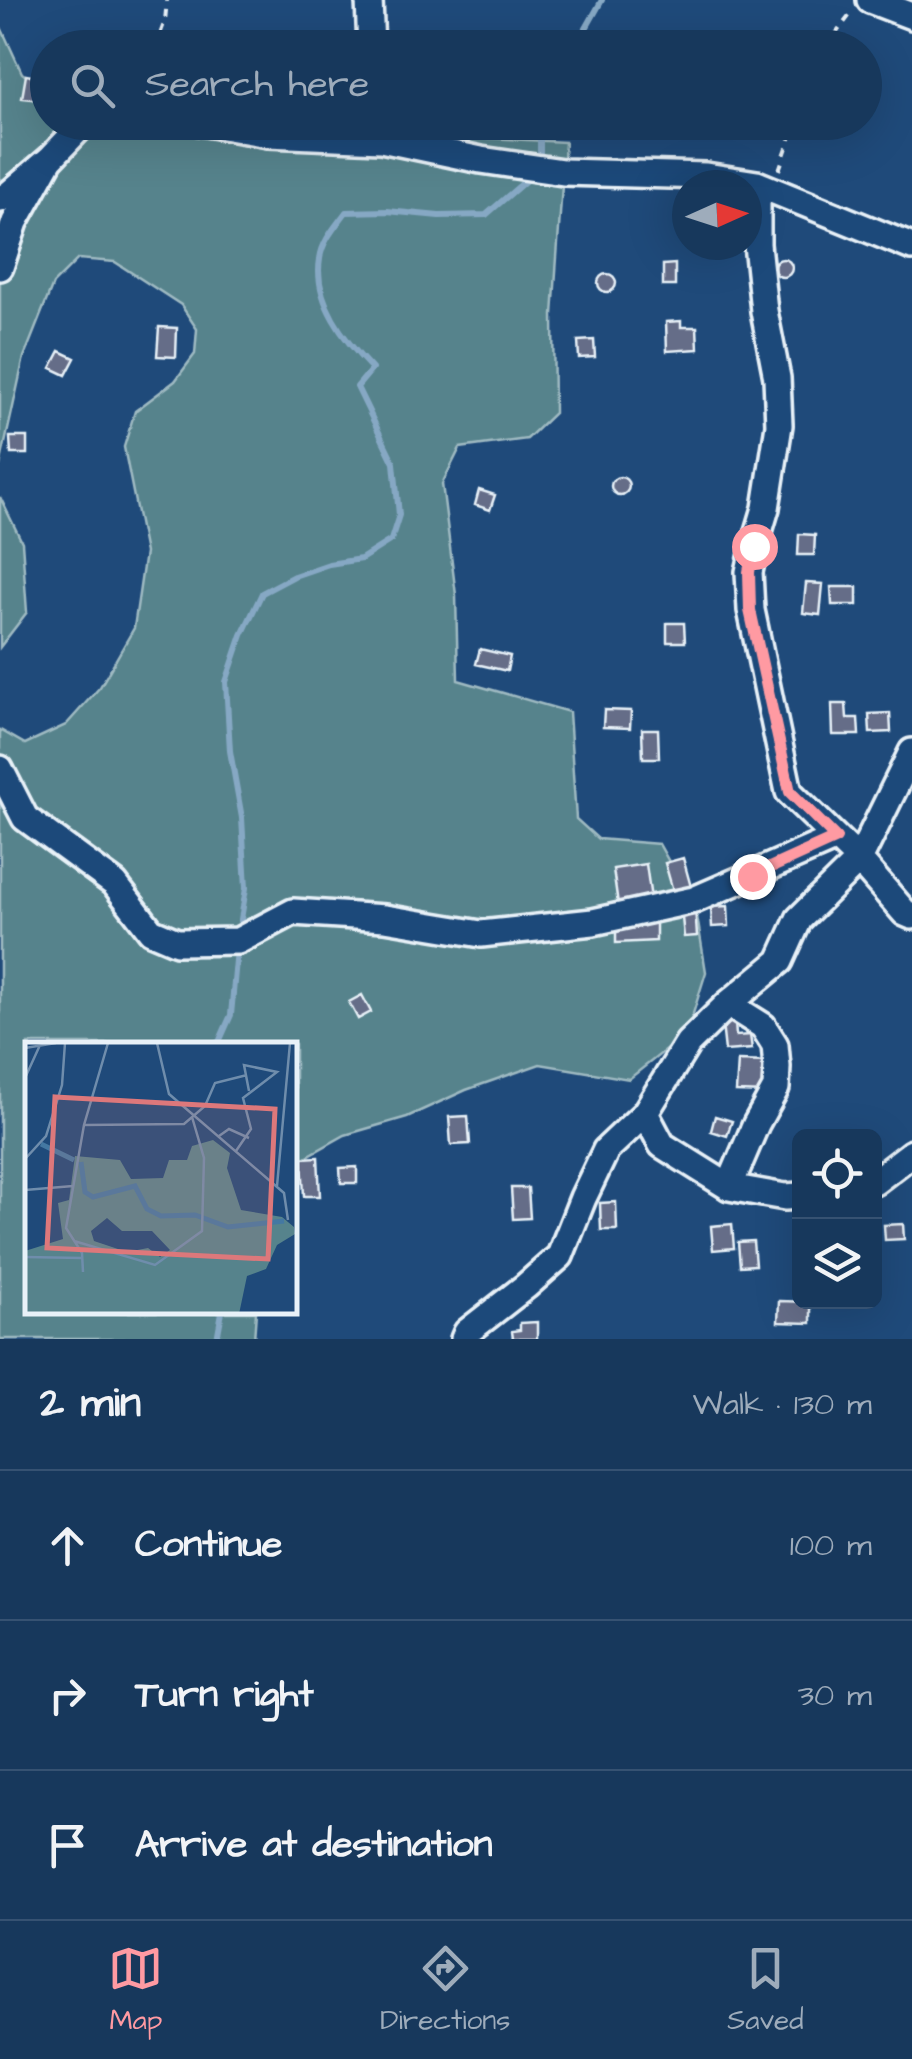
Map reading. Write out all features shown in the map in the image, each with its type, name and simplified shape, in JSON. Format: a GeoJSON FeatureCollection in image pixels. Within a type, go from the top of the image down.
{"type":"FeatureCollection","features":[{"type":"Feature","properties":{"kind":"street"},"geometry":{"type":"LineString","coordinates":[[369,0],[370,30]]}},
{"type":"Feature","properties":{"kind":"street"},"geometry":{"type":"LineString","coordinates":[[860,7],[912,16]]}},
{"type":"Feature","properties":{"kind":"street"},"geometry":{"type":"LineString","coordinates":[[0,199],[68,140]]}},
{"type":"Feature","properties":{"kind":"street"},"geometry":{"type":"LineString","coordinates":[[411,140],[481,160],[563,172],[706,176],[764,186],[912,246]]}},
{"type":"Feature","properties":{"kind":"street"},"geometry":{"type":"LineString","coordinates":[[0,267],[14,222],[50,158]]}},
{"type":"Feature","properties":{"kind":"street"},"geometry":{"type":"LineString","coordinates":[[764,186],[759,261],[777,378],[779,425],[766,508],[749,572],[750,610],[790,792],[912,916]]}},
{"type":"Feature","properties":{"kind":"street"},"geometry":{"type":"LineString","coordinates":[[464,1339],[467,1332],[560,1256],[606,1150],[645,1113],[688,1042],[780,961],[800,919],[858,860],[912,752]]}},
{"type":"Feature","properties":{"kind":"street"},"geometry":{"type":"LineString","coordinates":[[0,769],[25,818],[116,884],[151,931],[177,942],[238,941],[293,912],[385,918],[481,934],[593,922],[694,900],[836,838]]}},
{"type":"Feature","properties":{"kind":"street"},"geometry":{"type":"LineString","coordinates":[[728,1004],[763,1026],[774,1045],[777,1067],[776,1088],[729,1186]]}},
{"type":"Feature","properties":{"kind":"street"},"geometry":{"type":"LineString","coordinates":[[645,1113],[662,1145],[729,1186],[792,1197]]}},
{"type":"Feature","properties":{"kind":"street"},"geometry":{"type":"LineString","coordinates":[[882,1176],[912,1153]]}},
{"type":"Feature","properties":{"kind":"path"},"geometry":{"type":"LineString","coordinates":[[161,30],[167,0]]}},
{"type":"Feature","properties":{"kind":"path"},"geometry":{"type":"LineString","coordinates":[[840,30],[860,7]]}},
{"type":"Feature","properties":{"kind":"path"},"geometry":{"type":"LineString","coordinates":[[764,186],[787,140]]}},
{"type":"Feature","properties":{"kind":"green space"},"geometry":{"type":"Polygon","coordinates":[[[0,25],[22,73],[30,79],[30,140],[565,142],[553,315],[554,413],[527,439],[460,448],[442,484],[456,595],[458,680],[569,712],[576,819],[598,839],[659,844],[696,910],[706,972],[687,1033],[629,1079],[540,1064],[466,1090],[407,1117],[345,1135],[298,1161],[298,1042],[25,1042],[25,1314],[256,1314],[254,1339],[0,1339],[0,730],[25,744],[66,725],[100,687],[134,628],[145,553],[124,447],[135,411],[175,381],[195,354],[197,329],[181,305],[115,262],[78,259],[53,284],[24,357],[0,466],[0,25]]]}},
{"type":"Feature","properties":{"kind":"green space"},"geometry":{"type":"Polygon","coordinates":[[[0,497],[22,542],[27,612],[0,647],[0,497]]]}},
{"type":"Feature","properties":{"kind":"building"},"geometry":{"type":"Polygon","coordinates":[[[26,75],[30,76],[30,99],[22,98],[26,75]]]}},
{"type":"Feature","properties":{"kind":"building"},"geometry":{"type":"Polygon","coordinates":[[[783,259],[792,268],[783,277],[774,268],[783,259]]]}},
{"type":"Feature","properties":{"kind":"building"},"geometry":{"type":"Polygon","coordinates":[[[675,264],[675,286],[663,286],[663,265],[675,264]]]}},
{"type":"Feature","properties":{"kind":"building"},"geometry":{"type":"Polygon","coordinates":[[[607,274],[614,276],[614,290],[607,292],[600,290],[598,283],[600,276],[607,274]]]}},
{"type":"Feature","properties":{"kind":"building"},"geometry":{"type":"Polygon","coordinates":[[[681,321],[681,327],[697,327],[698,349],[667,351],[666,322],[681,321]]]}},
{"type":"Feature","properties":{"kind":"building"},"geometry":{"type":"Polygon","coordinates":[[[159,327],[177,328],[176,357],[157,356],[159,327]]]}},
{"type":"Feature","properties":{"kind":"building"},"geometry":{"type":"Polygon","coordinates":[[[594,340],[595,357],[579,358],[578,341],[594,340]]]}},
{"type":"Feature","properties":{"kind":"building"},"geometry":{"type":"Polygon","coordinates":[[[60,351],[75,358],[66,375],[51,368],[60,351]]]}},
{"type":"Feature","properties":{"kind":"building"},"geometry":{"type":"Polygon","coordinates":[[[10,437],[27,437],[27,454],[11,454],[10,437]]]}},
{"type":"Feature","properties":{"kind":"building"},"geometry":{"type":"Polygon","coordinates":[[[620,477],[627,479],[627,493],[620,495],[613,493],[611,486],[613,479],[620,477]]]}},
{"type":"Feature","properties":{"kind":"building"},"geometry":{"type":"Polygon","coordinates":[[[479,490],[495,495],[490,510],[475,505],[479,490]]]}},
{"type":"Feature","properties":{"kind":"building"},"geometry":{"type":"Polygon","coordinates":[[[799,534],[815,535],[814,555],[798,555],[799,534]]]}},
{"type":"Feature","properties":{"kind":"building"},"geometry":{"type":"Polygon","coordinates":[[[806,583],[823,584],[820,615],[803,613],[806,583]]]}},
{"type":"Feature","properties":{"kind":"building"},"geometry":{"type":"Polygon","coordinates":[[[831,587],[857,587],[857,605],[832,605],[831,587]]]}},
{"type":"Feature","properties":{"kind":"building"},"geometry":{"type":"Polygon","coordinates":[[[667,623],[684,623],[685,642],[667,642],[667,623]]]}},
{"type":"Feature","properties":{"kind":"building"},"geometry":{"type":"Polygon","coordinates":[[[480,649],[510,656],[507,671],[476,664],[480,649]]]}},
{"type":"Feature","properties":{"kind":"building"},"geometry":{"type":"Polygon","coordinates":[[[832,704],[846,704],[847,718],[858,718],[859,735],[833,735],[832,704]]]}},
{"type":"Feature","properties":{"kind":"building"},"geometry":{"type":"Polygon","coordinates":[[[604,710],[631,711],[630,728],[603,727],[604,710]]]}},
{"type":"Feature","properties":{"kind":"building"},"geometry":{"type":"Polygon","coordinates":[[[890,713],[891,732],[870,733],[869,714],[890,713]]]}},
{"type":"Feature","properties":{"kind":"building"},"geometry":{"type":"Polygon","coordinates":[[[642,729],[658,729],[659,758],[643,758],[642,729]]]}},
{"type":"Feature","properties":{"kind":"building"},"geometry":{"type":"Polygon","coordinates":[[[683,858],[691,887],[673,891],[665,863],[683,858]]]}},
{"type":"Feature","properties":{"kind":"building"},"geometry":{"type":"Polygon","coordinates":[[[646,864],[651,899],[618,904],[613,869],[646,864]]]}},
{"type":"Feature","properties":{"kind":"building"},"geometry":{"type":"Polygon","coordinates":[[[728,906],[729,926],[712,927],[711,907],[728,906]]]}},
{"type":"Feature","properties":{"kind":"building"},"geometry":{"type":"Polygon","coordinates":[[[695,907],[697,936],[684,937],[681,908],[695,907]]]}},
{"type":"Feature","properties":{"kind":"building"},"geometry":{"type":"Polygon","coordinates":[[[656,917],[656,941],[616,943],[616,919],[656,917]]]}},
{"type":"Feature","properties":{"kind":"building"},"geometry":{"type":"Polygon","coordinates":[[[362,995],[371,1012],[358,1019],[349,1002],[362,995]]]}},
{"type":"Feature","properties":{"kind":"building"},"geometry":{"type":"Polygon","coordinates":[[[735,1022],[736,1036],[750,1035],[752,1049],[725,1051],[722,1024],[735,1022]]]}},
{"type":"Feature","properties":{"kind":"building"},"geometry":{"type":"Polygon","coordinates":[[[738,1061],[769,1062],[768,1093],[736,1092],[738,1061]]]}},
{"type":"Feature","properties":{"kind":"building"},"geometry":{"type":"Polygon","coordinates":[[[468,1116],[470,1144],[451,1145],[449,1117],[468,1116]]]}},
{"type":"Feature","properties":{"kind":"building"},"geometry":{"type":"Polygon","coordinates":[[[715,1116],[732,1121],[727,1136],[711,1131],[715,1116]]]}},
{"type":"Feature","properties":{"kind":"building"},"geometry":{"type":"Polygon","coordinates":[[[318,1157],[320,1196],[304,1196],[302,1158],[318,1157]]]}},
{"type":"Feature","properties":{"kind":"building"},"geometry":{"type":"Polygon","coordinates":[[[357,1167],[357,1183],[341,1183],[340,1168],[357,1167]]]}},
{"type":"Feature","properties":{"kind":"building"},"geometry":{"type":"Polygon","coordinates":[[[511,1188],[528,1188],[530,1218],[513,1219],[511,1188]]]}},
{"type":"Feature","properties":{"kind":"building"},"geometry":{"type":"Polygon","coordinates":[[[616,1202],[617,1230],[601,1230],[600,1203],[616,1202]]]}},
{"type":"Feature","properties":{"kind":"building"},"geometry":{"type":"Polygon","coordinates":[[[732,1224],[734,1248],[713,1250],[711,1226],[732,1224]]]}},
{"type":"Feature","properties":{"kind":"building"},"geometry":{"type":"Polygon","coordinates":[[[903,1224],[904,1239],[885,1240],[884,1225],[903,1224]]]}},
{"type":"Feature","properties":{"kind":"building"},"geometry":{"type":"Polygon","coordinates":[[[753,1241],[755,1265],[740,1266],[738,1242],[753,1241]]]}},
{"type":"Feature","properties":{"kind":"building"},"geometry":{"type":"Polygon","coordinates":[[[779,1301],[792,1301],[792,1309],[811,1309],[811,1323],[778,1322],[779,1301]]]}},
{"type":"Feature","properties":{"kind":"building"},"geometry":{"type":"Polygon","coordinates":[[[537,1322],[537,1339],[513,1339],[512,1331],[520,1330],[520,1323],[537,1322]]]}},
{"type":"Feature","properties":{"kind":"waterway"},"geometry":{"type":"LineString","coordinates":[[585,30],[602,0]]}},
{"type":"Feature","properties":{"kind":"waterway"},"geometry":{"type":"LineString","coordinates":[[540,140],[540,161]]}},
{"type":"Feature","properties":{"kind":"waterway"},"geometry":{"type":"LineString","coordinates":[[239,932],[246,888],[226,682],[242,635],[262,593],[294,576],[329,564],[361,559],[391,540],[399,515],[394,463],[357,387],[372,369],[342,333],[321,290],[320,259],[324,246],[346,212],[486,215],[532,175]]}},
{"type":"Feature","properties":{"kind":"waterway"},"geometry":{"type":"LineString","coordinates":[[219,1042],[231,1015],[237,949]]}},
{"type":"Feature","properties":{"kind":"waterway"},"geometry":{"type":"LineString","coordinates":[[217,1339],[222,1314]]}},
{"type":"Feature","properties":{"kind":"route"},"geometry":{"type":"LineString","coordinates":[[752,876],[836,838],[790,792],[750,610],[749,572],[754,546]]}}]}
